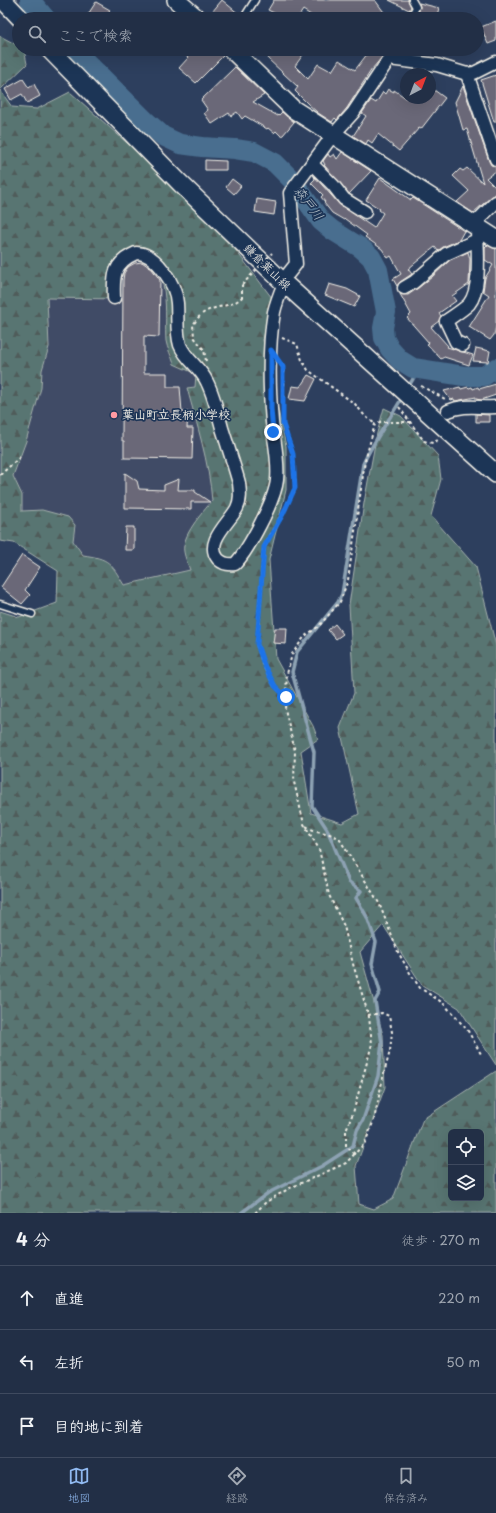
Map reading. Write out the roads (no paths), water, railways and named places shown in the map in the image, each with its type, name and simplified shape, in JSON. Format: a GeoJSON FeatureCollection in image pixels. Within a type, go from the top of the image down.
{"type":"FeatureCollection","features":[{"type":"Feature","properties":{"kind":"main road"},"geometry":{"type":"LineString","coordinates":[[3,0],[14,12]]}},
{"type":"Feature","properties":{"kind":"main road"},"geometry":{"type":"LineString","coordinates":[[176,0],[190,12]]}},
{"type":"Feature","properties":{"kind":"main road","name":"鎌倉葉山線"},"geometry":{"type":"LineString","coordinates":[[56,56],[180,183],[286,278],[496,474]]}},
{"type":"Feature","properties":{"kind":"main road"},"geometry":{"type":"LineString","coordinates":[[238,56],[293,109],[476,231],[496,239]]}},
{"type":"Feature","properties":{"kind":"street"},"geometry":{"type":"LineString","coordinates":[[114,298],[114,277],[116,268],[136,253],[147,255],[154,260],[167,277],[175,293],[180,345],[186,356],[208,383],[215,401],[240,490],[238,506],[218,536],[214,549],[216,557],[223,563],[235,564],[247,549],[269,504],[277,481],[277,452],[271,409],[271,350],[274,311],[286,278],[296,264],[290,193],[352,112],[391,56]]}},
{"type":"Feature","properties":{"kind":"street"},"geometry":{"type":"LineString","coordinates":[[400,56],[467,74],[474,73],[496,62]]}},
{"type":"Feature","properties":{"kind":"street"},"geometry":{"type":"LineString","coordinates":[[467,74],[496,159]]}},
{"type":"Feature","properties":{"kind":"street"},"geometry":{"type":"LineString","coordinates":[[312,164],[333,185],[344,199],[365,212]]}},
{"type":"Feature","properties":{"kind":"street"},"geometry":{"type":"LineString","coordinates":[[404,288],[414,282],[446,254],[476,231],[496,202]]}},
{"type":"Feature","properties":{"kind":"street"},"geometry":{"type":"LineString","coordinates":[[463,345],[456,342],[446,321],[468,304],[475,294],[477,283],[476,231]]}},
{"type":"Feature","properties":{"kind":"street"},"geometry":{"type":"LineString","coordinates":[[452,410],[467,406],[482,408],[496,407]]}},
{"type":"Feature","properties":{"kind":"lane"},"geometry":{"type":"LineString","coordinates":[[247,12],[255,0]]}},
{"type":"Feature","properties":{"kind":"lane"},"geometry":{"type":"LineString","coordinates":[[412,0],[416,7],[414,12]]}},
{"type":"Feature","properties":{"kind":"lane"},"geometry":{"type":"LineString","coordinates":[[0,604],[32,614]]}},
{"type":"Feature","properties":{"kind":"waterway","name":"森戸川"},"geometry":{"type":"LineString","coordinates":[[30,0],[40,12]]}},
{"type":"Feature","properties":{"kind":"waterway","name":"森戸川"},"geometry":{"type":"LineString","coordinates":[[80,56],[163,136],[180,144],[254,152],[275,163],[292,180],[321,221],[332,230],[361,248],[371,257],[378,270],[386,312],[383,328],[384,338],[390,349],[400,360],[413,368],[464,376],[484,376],[496,368]]}},
{"type":"Feature","properties":{"kind":"waterway"},"geometry":{"type":"LineString","coordinates":[[407,389],[413,379],[413,368]]}},
{"type":"Feature","properties":{"kind":"waterway"},"geometry":{"type":"LineString","coordinates":[[241,1213],[268,1193],[322,1166],[353,1146],[357,1130],[363,1120],[378,1076],[382,1043],[375,1001],[380,992],[372,964],[376,942],[367,917],[356,898],[361,891],[349,882],[327,829],[312,806],[314,752],[292,672],[297,652],[338,602],[342,594],[363,464],[372,446],[403,396]]}},
{"type":"Feature","properties":{"kind":"place","name":"葉山町立長柄小学校"},"geometry":{"type":"Point","coordinates":[114,415]}}]}
